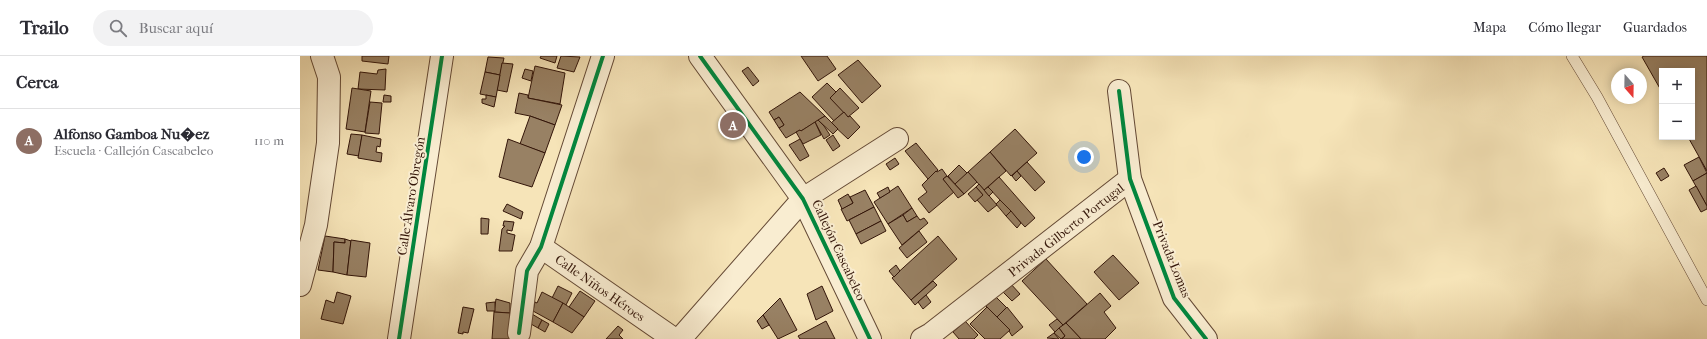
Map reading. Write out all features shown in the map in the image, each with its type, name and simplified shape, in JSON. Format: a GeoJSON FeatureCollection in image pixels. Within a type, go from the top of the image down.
{"type":"FeatureCollection","features":[{"type":"Feature","properties":{"kind":"street"},"geometry":{"type":"LineString","coordinates":[[300,285],[316,225],[328,143],[329,77],[322,56]]}},
{"type":"Feature","properties":{"kind":"street","name":"Calle Álvaro Obregón"},"geometry":{"type":"LineString","coordinates":[[399,339],[442,56]]}},
{"type":"Feature","properties":{"kind":"street"},"geometry":{"type":"LineString","coordinates":[[540,247],[603,56]]}},
{"type":"Feature","properties":{"kind":"street","name":"Callejón Cascabeleo"},"geometry":{"type":"LineString","coordinates":[[700,56],[803,199],[870,339]]}},
{"type":"Feature","properties":{"kind":"street","name":"Privada Gilberto Portugal"},"geometry":{"type":"LineString","coordinates":[[931,337],[1130,179],[1119,92]]}},
{"type":"Feature","properties":{"kind":"street"},"geometry":{"type":"LineString","coordinates":[[680,339],[803,199],[897,138]]}},
{"type":"Feature","properties":{"kind":"street","name":"Privada Lomas"},"geometry":{"type":"LineString","coordinates":[[1130,179],[1174,298],[1206,339]]}},
{"type":"Feature","properties":{"kind":"street","name":"Calle Niños Héroes"},"geometry":{"type":"LineString","coordinates":[[519,333],[527,270],[540,247],[674,339]]}},
{"type":"Feature","properties":{"kind":"lane"},"geometry":{"type":"LineString","coordinates":[[1572,56],[1597,96],[1707,300]]}},
{"type":"Feature","properties":{"kind":"building"},"geometry":{"type":"Polygon","coordinates":[[[362,56],[389,56],[388,64],[362,61],[362,56]]]}},
{"type":"Feature","properties":{"kind":"building"},"geometry":{"type":"Polygon","coordinates":[[[541,56],[557,56],[555,63],[540,58],[541,56]]]}},
{"type":"Feature","properties":{"kind":"building"},"geometry":{"type":"Polygon","coordinates":[[[561,56],[580,57],[574,72],[557,68],[561,56]]]}},
{"type":"Feature","properties":{"kind":"building"},"geometry":{"type":"Polygon","coordinates":[[[801,56],[827,56],[836,69],[818,81],[801,56]]]}},
{"type":"Feature","properties":{"kind":"building"},"geometry":{"type":"Polygon","coordinates":[[[1707,56],[1707,171],[1690,140],[1695,140],[1695,68],[1659,68],[1659,87],[1642,57],[1707,56]]]}},
{"type":"Feature","properties":{"kind":"building"},"geometry":{"type":"Polygon","coordinates":[[[488,57],[504,58],[500,75],[485,72],[488,57]]]}},
{"type":"Feature","properties":{"kind":"building"},"geometry":{"type":"Polygon","coordinates":[[[858,60],[881,86],[862,103],[838,75],[858,60]]]}},
{"type":"Feature","properties":{"kind":"building"},"geometry":{"type":"Polygon","coordinates":[[[502,63],[513,64],[507,92],[497,90],[502,63]]]}},
{"type":"Feature","properties":{"kind":"building"},"geometry":{"type":"Polygon","coordinates":[[[535,66],[565,73],[560,104],[528,98],[535,66]]]}},
{"type":"Feature","properties":{"kind":"building"},"geometry":{"type":"Polygon","coordinates":[[[748,67],[759,81],[753,86],[742,71],[748,67]]]}},
{"type":"Feature","properties":{"kind":"building"},"geometry":{"type":"Polygon","coordinates":[[[386,69],[385,90],[358,89],[360,72],[377,74],[378,70],[386,69]]]}},
{"type":"Feature","properties":{"kind":"building"},"geometry":{"type":"Polygon","coordinates":[[[525,69],[533,71],[531,81],[522,78],[525,69]]]}},
{"type":"Feature","properties":{"kind":"building"},"geometry":{"type":"Polygon","coordinates":[[[485,72],[500,75],[496,97],[480,94],[485,72]]]}},
{"type":"Feature","properties":{"kind":"building"},"geometry":{"type":"Polygon","coordinates":[[[827,83],[836,92],[830,98],[844,112],[834,121],[812,97],[827,83]]]}},
{"type":"Feature","properties":{"kind":"building"},"geometry":{"type":"Polygon","coordinates":[[[352,88],[371,91],[365,132],[346,129],[352,88]]]}},
{"type":"Feature","properties":{"kind":"building"},"geometry":{"type":"Polygon","coordinates":[[[840,88],[859,108],[848,117],[830,98],[840,88]]]}},
{"type":"Feature","properties":{"kind":"building"},"geometry":{"type":"Polygon","coordinates":[[[800,92],[825,116],[801,131],[800,130],[786,138],[779,128],[784,125],[779,117],[774,120],[769,112],[800,92]]]}},
{"type":"Feature","properties":{"kind":"building"},"geometry":{"type":"Polygon","coordinates":[[[519,93],[528,95],[528,98],[562,105],[555,125],[530,116],[515,113],[519,93]]]}},
{"type":"Feature","properties":{"kind":"building"},"geometry":{"type":"Polygon","coordinates":[[[384,95],[391,96],[391,102],[383,102],[384,95]]]}},
{"type":"Feature","properties":{"kind":"building"},"geometry":{"type":"Polygon","coordinates":[[[486,95],[496,97],[494,107],[482,103],[482,99],[486,99],[486,95]]]}},
{"type":"Feature","properties":{"kind":"building"},"geometry":{"type":"Polygon","coordinates":[[[370,102],[382,103],[379,134],[365,133],[370,102]]]}},
{"type":"Feature","properties":{"kind":"building"},"geometry":{"type":"Polygon","coordinates":[[[844,112],[860,127],[848,139],[831,123],[844,112]]]}},
{"type":"Feature","properties":{"kind":"building"},"geometry":{"type":"Polygon","coordinates":[[[530,116],[555,125],[545,153],[520,144],[530,116]]]}},
{"type":"Feature","properties":{"kind":"building"},"geometry":{"type":"Polygon","coordinates":[[[825,116],[838,129],[833,134],[818,120],[825,116]]]}},
{"type":"Feature","properties":{"kind":"building"},"geometry":{"type":"Polygon","coordinates":[[[779,117],[784,125],[779,128],[774,120],[779,117]]]}},
{"type":"Feature","properties":{"kind":"building"},"geometry":{"type":"Polygon","coordinates":[[[818,120],[830,135],[824,139],[815,122],[818,120]]]}},
{"type":"Feature","properties":{"kind":"building"},"geometry":{"type":"Polygon","coordinates":[[[815,122],[821,135],[803,144],[796,132],[801,131],[815,122]]]}},
{"type":"Feature","properties":{"kind":"building"},"geometry":{"type":"Polygon","coordinates":[[[1015,129],[1037,153],[1011,176],[990,152],[1015,129]]]}},
{"type":"Feature","properties":{"kind":"building"},"geometry":{"type":"Polygon","coordinates":[[[351,134],[362,135],[359,156],[347,154],[351,134]]]}},
{"type":"Feature","properties":{"kind":"building"},"geometry":{"type":"Polygon","coordinates":[[[362,135],[381,139],[380,147],[377,146],[376,152],[382,153],[381,162],[358,158],[362,135]]]}},
{"type":"Feature","properties":{"kind":"building"},"geometry":{"type":"Polygon","coordinates":[[[833,135],[840,146],[833,151],[826,140],[833,135]]]}},
{"type":"Feature","properties":{"kind":"building"},"geometry":{"type":"Polygon","coordinates":[[[508,139],[545,153],[532,187],[499,177],[508,139]]]}},
{"type":"Feature","properties":{"kind":"building"},"geometry":{"type":"Polygon","coordinates":[[[800,139],[809,156],[800,161],[789,145],[800,139]]]}},
{"type":"Feature","properties":{"kind":"building"},"geometry":{"type":"Polygon","coordinates":[[[916,143],[938,170],[928,179],[905,151],[916,143]]]}},
{"type":"Feature","properties":{"kind":"building"},"geometry":{"type":"Polygon","coordinates":[[[990,152],[1006,171],[984,190],[968,172],[990,152]]]}},
{"type":"Feature","properties":{"kind":"building"},"geometry":{"type":"Polygon","coordinates":[[[1699,157],[1707,173],[1693,181],[1684,165],[1699,157]]]}},
{"type":"Feature","properties":{"kind":"building"},"geometry":{"type":"Polygon","coordinates":[[[895,158],[899,164],[890,170],[886,164],[895,158]]]}},
{"type":"Feature","properties":{"kind":"building"},"geometry":{"type":"Polygon","coordinates":[[[1027,162],[1045,182],[1035,191],[1017,171],[1027,162]]]}},
{"type":"Feature","properties":{"kind":"building"},"geometry":{"type":"Polygon","coordinates":[[[959,165],[968,174],[955,184],[948,176],[959,165]]]}},
{"type":"Feature","properties":{"kind":"building"},"geometry":{"type":"Polygon","coordinates":[[[1664,168],[1669,176],[1661,181],[1656,173],[1664,168]]]}},
{"type":"Feature","properties":{"kind":"building"},"geometry":{"type":"Polygon","coordinates":[[[942,169],[947,176],[943,179],[954,192],[929,213],[918,199],[927,192],[922,185],[936,171],[937,172],[942,169]]]}},
{"type":"Feature","properties":{"kind":"building"},"geometry":{"type":"Polygon","coordinates":[[[1017,171],[1021,176],[1016,181],[1012,176],[1017,171]]]}},
{"type":"Feature","properties":{"kind":"building"},"geometry":{"type":"Polygon","coordinates":[[[968,172],[977,182],[964,194],[955,184],[968,172]]]}},
{"type":"Feature","properties":{"kind":"building"},"geometry":{"type":"Polygon","coordinates":[[[1707,173],[1707,206],[1693,181],[1707,173]]]}},
{"type":"Feature","properties":{"kind":"building"},"geometry":{"type":"Polygon","coordinates":[[[947,176],[964,194],[958,198],[943,179],[947,176]]]}},
{"type":"Feature","properties":{"kind":"building"},"geometry":{"type":"Polygon","coordinates":[[[999,177],[1035,218],[1025,227],[988,187],[999,177]]]}},
{"type":"Feature","properties":{"kind":"building"},"geometry":{"type":"Polygon","coordinates":[[[979,184],[997,205],[988,212],[977,200],[983,195],[976,187],[979,184]]]}},
{"type":"Feature","properties":{"kind":"building"},"geometry":{"type":"Polygon","coordinates":[[[898,186],[912,208],[888,224],[874,202],[898,186]]]}},
{"type":"Feature","properties":{"kind":"building"},"geometry":{"type":"Polygon","coordinates":[[[1696,186],[1707,206],[1707,209],[1701,212],[1689,190],[1696,186]]]}},
{"type":"Feature","properties":{"kind":"building"},"geometry":{"type":"Polygon","coordinates":[[[888,187],[890,192],[880,198],[877,193],[888,187]]]}},
{"type":"Feature","properties":{"kind":"building"},"geometry":{"type":"Polygon","coordinates":[[[976,187],[983,195],[975,202],[968,194],[976,187]]]}},
{"type":"Feature","properties":{"kind":"building"},"geometry":{"type":"Polygon","coordinates":[[[988,187],[993,192],[989,196],[984,190],[988,187]]]}},
{"type":"Feature","properties":{"kind":"building"},"geometry":{"type":"Polygon","coordinates":[[[865,190],[874,207],[847,221],[841,209],[853,203],[850,197],[865,190]]]}},
{"type":"Feature","properties":{"kind":"building"},"geometry":{"type":"Polygon","coordinates":[[[848,194],[853,203],[842,209],[838,200],[848,194]]]}},
{"type":"Feature","properties":{"kind":"building"},"geometry":{"type":"Polygon","coordinates":[[[1000,200],[1011,211],[1006,216],[996,204],[1000,200]]]}},
{"type":"Feature","properties":{"kind":"building"},"geometry":{"type":"Polygon","coordinates":[[[507,204],[523,212],[521,219],[503,211],[507,204]]]}},
{"type":"Feature","properties":{"kind":"building"},"geometry":{"type":"Polygon","coordinates":[[[874,207],[881,221],[856,234],[849,220],[874,207]]]}},
{"type":"Feature","properties":{"kind":"building"},"geometry":{"type":"Polygon","coordinates":[[[912,208],[917,216],[907,222],[903,215],[912,208]]]}},
{"type":"Feature","properties":{"kind":"building"},"geometry":{"type":"Polygon","coordinates":[[[1011,211],[1021,223],[1017,228],[1006,216],[1011,211]]]}},
{"type":"Feature","properties":{"kind":"building"},"geometry":{"type":"Polygon","coordinates":[[[903,215],[907,222],[917,216],[920,220],[924,218],[928,223],[902,245],[888,224],[903,215]]]}},
{"type":"Feature","properties":{"kind":"building"},"geometry":{"type":"Polygon","coordinates":[[[481,218],[489,219],[488,234],[481,234],[481,218]]]}},
{"type":"Feature","properties":{"kind":"building"},"geometry":{"type":"Polygon","coordinates":[[[504,221],[514,222],[512,231],[507,230],[507,233],[515,235],[512,251],[499,251],[502,229],[505,226],[503,226],[504,221]]]}},
{"type":"Feature","properties":{"kind":"building"},"geometry":{"type":"Polygon","coordinates":[[[881,221],[886,231],[861,244],[856,234],[881,221]]]}},
{"type":"Feature","properties":{"kind":"building"},"geometry":{"type":"Polygon","coordinates":[[[919,231],[927,242],[907,258],[899,248],[919,231]]]}},
{"type":"Feature","properties":{"kind":"building"},"geometry":{"type":"Polygon","coordinates":[[[325,236],[345,239],[345,243],[334,242],[333,272],[318,270],[325,236]]]}},
{"type":"Feature","properties":{"kind":"building"},"geometry":{"type":"Polygon","coordinates":[[[938,236],[957,259],[911,300],[892,278],[938,236]]]}},
{"type":"Feature","properties":{"kind":"building"},"geometry":{"type":"Polygon","coordinates":[[[345,239],[351,241],[347,275],[333,272],[334,242],[345,243],[345,239]]]}},
{"type":"Feature","properties":{"kind":"building"},"geometry":{"type":"Polygon","coordinates":[[[351,240],[370,243],[366,277],[347,275],[351,240]]]}},
{"type":"Feature","properties":{"kind":"building"},"geometry":{"type":"Polygon","coordinates":[[[1113,255],[1139,283],[1119,300],[1094,272],[1113,255]]]}},
{"type":"Feature","properties":{"kind":"building"},"geometry":{"type":"Polygon","coordinates":[[[1046,259],[1087,304],[1063,325],[1022,281],[1046,259]]]}},
{"type":"Feature","properties":{"kind":"building"},"geometry":{"type":"Polygon","coordinates":[[[896,265],[900,271],[894,277],[889,271],[896,265]]]}},
{"type":"Feature","properties":{"kind":"building"},"geometry":{"type":"Polygon","coordinates":[[[933,281],[937,285],[915,305],[911,300],[933,281]]]}},
{"type":"Feature","properties":{"kind":"building"},"geometry":{"type":"Polygon","coordinates":[[[1010,283],[1020,294],[1012,301],[1002,291],[1010,283]]]}},
{"type":"Feature","properties":{"kind":"building"},"geometry":{"type":"Polygon","coordinates":[[[558,286],[572,293],[566,305],[552,298],[558,286]]]}},
{"type":"Feature","properties":{"kind":"building"},"geometry":{"type":"Polygon","coordinates":[[[822,286],[833,311],[816,320],[807,294],[822,286]]]}},
{"type":"Feature","properties":{"kind":"building"},"geometry":{"type":"Polygon","coordinates":[[[580,291],[595,301],[584,317],[569,307],[580,291]]]}},
{"type":"Feature","properties":{"kind":"building"},"geometry":{"type":"Polygon","coordinates":[[[337,292],[351,296],[343,324],[321,319],[326,300],[334,303],[337,292]]]}},
{"type":"Feature","properties":{"kind":"building"},"geometry":{"type":"Polygon","coordinates":[[[542,292],[563,303],[553,322],[533,311],[535,302],[537,303],[542,292]]]}},
{"type":"Feature","properties":{"kind":"building"},"geometry":{"type":"Polygon","coordinates":[[[1100,293],[1111,306],[1104,312],[1116,328],[1105,339],[1081,339],[1066,323],[1100,293]]]}},
{"type":"Feature","properties":{"kind":"building"},"geometry":{"type":"Polygon","coordinates":[[[926,295],[931,302],[923,309],[918,302],[926,295]]]}},
{"type":"Feature","properties":{"kind":"building"},"geometry":{"type":"Polygon","coordinates":[[[996,297],[1007,308],[997,317],[986,306],[996,297]]]}},
{"type":"Feature","properties":{"kind":"building"},"geometry":{"type":"Polygon","coordinates":[[[780,298],[797,330],[778,339],[763,315],[780,298]]]}},
{"type":"Feature","properties":{"kind":"building"},"geometry":{"type":"Polygon","coordinates":[[[496,299],[510,303],[510,313],[494,312],[496,299]]]}},
{"type":"Feature","properties":{"kind":"building"},"geometry":{"type":"Polygon","coordinates":[[[495,302],[495,311],[487,311],[486,303],[495,302]]]}},
{"type":"Feature","properties":{"kind":"building"},"geometry":{"type":"Polygon","coordinates":[[[563,303],[584,317],[572,333],[553,322],[563,303]]]}},
{"type":"Feature","properties":{"kind":"building"},"geometry":{"type":"Polygon","coordinates":[[[463,307],[474,309],[468,333],[463,332],[463,334],[458,333],[463,307]]]}},
{"type":"Feature","properties":{"kind":"building"},"geometry":{"type":"Polygon","coordinates":[[[987,307],[1010,330],[1000,339],[985,339],[970,324],[987,307]]]}},
{"type":"Feature","properties":{"kind":"building"},"geometry":{"type":"Polygon","coordinates":[[[1007,307],[1023,327],[1012,336],[1009,331],[1010,330],[997,317],[1007,307]]]}},
{"type":"Feature","properties":{"kind":"building"},"geometry":{"type":"Polygon","coordinates":[[[494,312],[510,313],[511,339],[492,339],[494,312]]]}},
{"type":"Feature","properties":{"kind":"building"},"geometry":{"type":"Polygon","coordinates":[[[532,314],[542,320],[538,328],[531,324],[532,314]]]}},
{"type":"Feature","properties":{"kind":"building"},"geometry":{"type":"Polygon","coordinates":[[[763,315],[769,325],[762,329],[757,321],[763,315]]]}},
{"type":"Feature","properties":{"kind":"building"},"geometry":{"type":"Polygon","coordinates":[[[1057,319],[1063,325],[1055,332],[1049,325],[1057,319]]]}},
{"type":"Feature","properties":{"kind":"building"},"geometry":{"type":"Polygon","coordinates":[[[542,320],[549,324],[545,332],[538,328],[542,320]]]}},
{"type":"Feature","properties":{"kind":"building"},"geometry":{"type":"Polygon","coordinates":[[[826,321],[835,339],[800,339],[798,336],[826,321]]]}},
{"type":"Feature","properties":{"kind":"building"},"geometry":{"type":"Polygon","coordinates":[[[965,321],[978,335],[974,339],[959,339],[953,332],[965,321]]]}},
{"type":"Feature","properties":{"kind":"building"},"geometry":{"type":"Polygon","coordinates":[[[1066,323],[1081,339],[1062,339],[1065,336],[1059,328],[1066,323]]]}},
{"type":"Feature","properties":{"kind":"building"},"geometry":{"type":"Polygon","coordinates":[[[618,326],[623,330],[619,335],[623,339],[606,339],[618,326]]]}},
{"type":"Feature","properties":{"kind":"building"},"geometry":{"type":"Polygon","coordinates":[[[1059,328],[1065,336],[1061,339],[1054,333],[1059,328]]]}},
{"type":"Feature","properties":{"kind":"building"},"geometry":{"type":"Polygon","coordinates":[[[1054,333],[1059,339],[1047,338],[1054,333]]]}},
{"type":"Feature","properties":{"kind":"cycle path"},"geometry":{"type":"LineString","coordinates":[[399,339],[442,56]]}},
{"type":"Feature","properties":{"kind":"cycle path"},"geometry":{"type":"LineString","coordinates":[[519,333],[527,271],[541,247],[603,56]]}},
{"type":"Feature","properties":{"kind":"cycle path"},"geometry":{"type":"LineString","coordinates":[[700,56],[803,199],[870,339]]}},
{"type":"Feature","properties":{"kind":"cycle path"},"geometry":{"type":"LineString","coordinates":[[1119,91],[1130,179],[1174,298],[1206,339]]}},
{"type":"Feature","properties":{"kind":"place","name":"Alfonso Gamboa Nu�ez"},"geometry":{"type":"Point","coordinates":[733,125]}}]}
